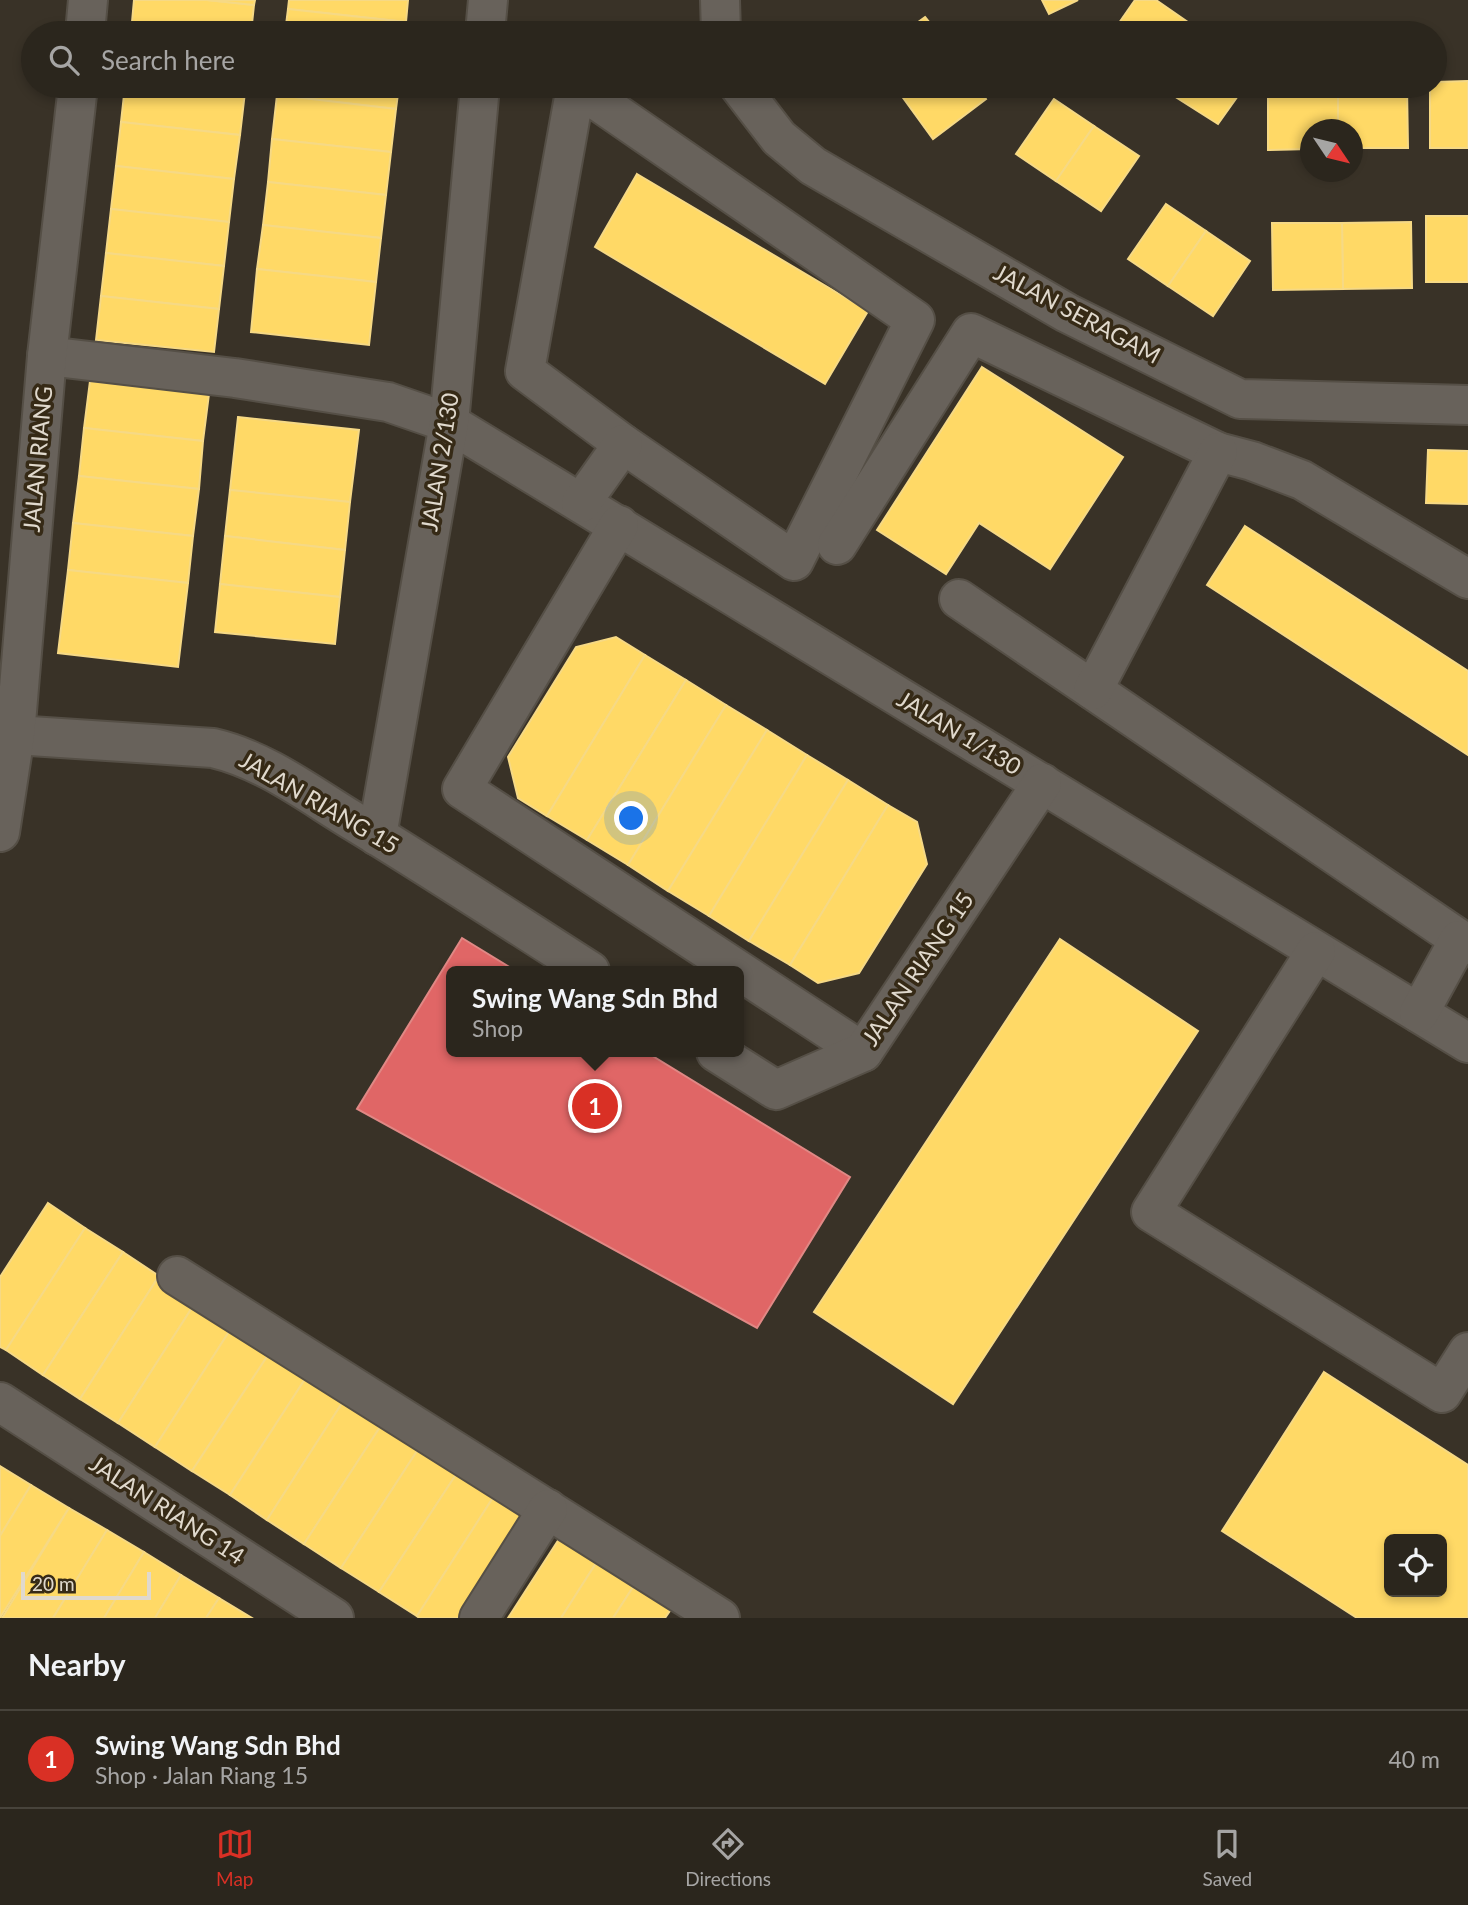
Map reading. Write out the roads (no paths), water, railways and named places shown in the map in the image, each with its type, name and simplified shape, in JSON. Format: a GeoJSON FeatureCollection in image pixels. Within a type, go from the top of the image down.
{"type":"FeatureCollection","features":[{"type":"Feature","properties":{"kind":"street"},"geometry":{"type":"LineString","coordinates":[[86,21],[88,0]]}},
{"type":"Feature","properties":{"kind":"street"},"geometry":{"type":"LineString","coordinates":[[486,21],[488,0]]}},
{"type":"Feature","properties":{"kind":"street"},"geometry":{"type":"LineString","coordinates":[[720,0],[721,21]]}},
{"type":"Feature","properties":{"kind":"street","name":"JALAN RIANG"},"geometry":{"type":"LineString","coordinates":[[0,832],[15,735],[47,356],[77,98]]}},
{"type":"Feature","properties":{"kind":"street","name":"JALAN 2/130"},"geometry":{"type":"LineString","coordinates":[[377,836],[449,423],[479,98]]}},
{"type":"Feature","properties":{"kind":"street"},"geometry":{"type":"LineString","coordinates":[[574,98],[524,371],[623,444],[794,561],[915,320],[593,98]]}},
{"type":"Feature","properties":{"kind":"street","name":"JALAN SERAGAM"},"geometry":{"type":"LineString","coordinates":[[748,98],[779,138],[813,166],[1067,313],[1240,399],[1468,405]]}},
{"type":"Feature","properties":{"kind":"street"},"geometry":{"type":"LineString","coordinates":[[837,545],[971,333],[1218,452],[1252,461],[1302,480],[1468,579]]}},
{"type":"Feature","properties":{"kind":"street","name":"JALAN 1/130"},"geometry":{"type":"LineString","coordinates":[[47,356],[235,377],[388,402],[449,423],[1468,1043]]}},
{"type":"Feature","properties":{"kind":"street"},"geometry":{"type":"LineString","coordinates":[[581,503],[623,444]]}},
{"type":"Feature","properties":{"kind":"street"},"geometry":{"type":"LineString","coordinates":[[1093,690],[1218,452]]}},
{"type":"Feature","properties":{"kind":"street"},"geometry":{"type":"LineString","coordinates":[[619,525],[462,789],[732,966]]}},
{"type":"Feature","properties":{"kind":"street"},"geometry":{"type":"LineString","coordinates":[[959,599],[1464,942],[1419,1013]]}},
{"type":"Feature","properties":{"kind":"street","name":"JALAN RIANG 15"},"geometry":{"type":"LineString","coordinates":[[15,735],[213,748],[260,764],[582,966]]}},
{"type":"Feature","properties":{"kind":"street","name":"JALAN RIANG 15"},"geometry":{"type":"LineString","coordinates":[[724,1057],[776,1090],[863,1052],[1042,783]]}},
{"type":"Feature","properties":{"kind":"street"},"geometry":{"type":"LineString","coordinates":[[1316,951],[1151,1212],[1442,1393],[1468,1352]]}},
{"type":"Feature","properties":{"kind":"street"},"geometry":{"type":"LineString","coordinates":[[744,974],[863,1052]]}},
{"type":"Feature","properties":{"kind":"street"},"geometry":{"type":"LineString","coordinates":[[177,1276],[720,1618]]}},
{"type":"Feature","properties":{"kind":"street","name":"JALAN RIANG 14"},"geometry":{"type":"LineString","coordinates":[[0,1402],[289,1606],[334,1618]]}},
{"type":"Feature","properties":{"kind":"street"},"geometry":{"type":"LineString","coordinates":[[479,1618],[548,1509]]}},
{"type":"Feature","properties":{"kind":"place","name":"Swing Wang Sdn Bhd"},"geometry":{"type":"Point","coordinates":[595,1106]}}]}
